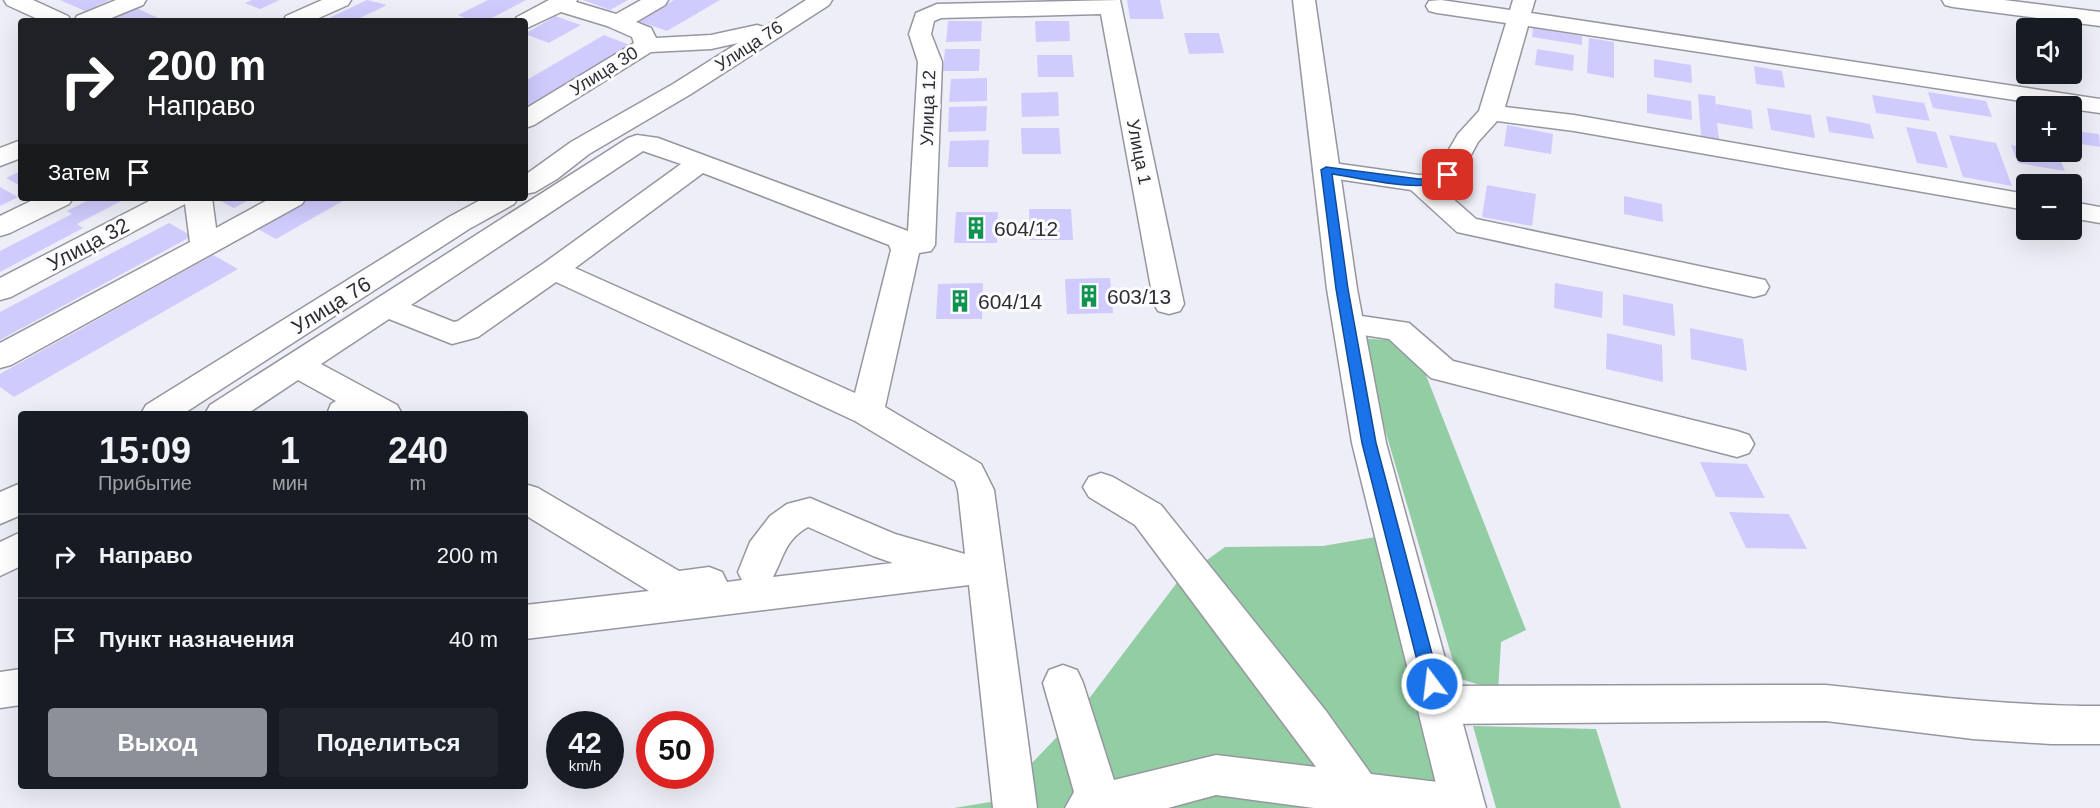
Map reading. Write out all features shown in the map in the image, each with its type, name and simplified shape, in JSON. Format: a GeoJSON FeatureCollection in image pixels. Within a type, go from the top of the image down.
{"type":"FeatureCollection","features":[{"type":"Feature","properties":{"kind":"street"},"geometry":{"type":"LineString","coordinates":[[15,0],[54,18]]}},
{"type":"Feature","properties":{"kind":"street"},"geometry":{"type":"LineString","coordinates":[[92,18],[135,0]]}},
{"type":"Feature","properties":{"kind":"street"},"geometry":{"type":"LineString","coordinates":[[301,18],[340,0]]}},
{"type":"Feature","properties":{"kind":"street"},"geometry":{"type":"LineString","coordinates":[[528,20],[563,2],[615,21],[623,20],[657,0]]}},
{"type":"Feature","properties":{"kind":"street","name":"Улица 76"},"geometry":{"type":"LineString","coordinates":[[528,184],[548,173],[580,148],[682,89],[821,0]]}},
{"type":"Feature","properties":{"kind":"street"},"geometry":{"type":"LineString","coordinates":[[1063,683],[1093,806],[1216,775],[1464,807],[1369,443],[1348,324],[1304,0]]}},
{"type":"Feature","properties":{"kind":"street"},"geometry":{"type":"LineString","coordinates":[[1953,0],[2100,19]]}},
{"type":"Feature","properties":{"kind":"street","name":"Улица 12"},"geometry":{"type":"LineString","coordinates":[[921,245],[930,62],[920,34],[924,18],[932,7],[944,10],[1110,3]]}},
{"type":"Feature","properties":{"kind":"street","name":"Улица 1"},"geometry":{"type":"LineString","coordinates":[[1110,3],[1169,304]]}},
{"type":"Feature","properties":{"kind":"street"},"geometry":{"type":"LineString","coordinates":[[1437,6],[1522,9],[2100,106]]}},
{"type":"Feature","properties":{"kind":"street"},"geometry":{"type":"LineString","coordinates":[[1326,170],[1419,183],[1437,182],[1448,175],[1467,139],[1491,113],[1522,9]]}},
{"type":"Feature","properties":{"kind":"street"},"geometry":{"type":"LineString","coordinates":[[646,45],[711,42],[755,33],[792,18]]}},
{"type":"Feature","properties":{"kind":"street","name":"Улица 30"},"geometry":{"type":"LineString","coordinates":[[528,118],[646,45],[643,33],[615,21]]}},
{"type":"Feature","properties":{"kind":"street"},"geometry":{"type":"LineString","coordinates":[[1491,113],[1574,123],[2016,200]]}},
{"type":"Feature","properties":{"kind":"street"},"geometry":{"type":"LineString","coordinates":[[227,411],[638,143],[649,143],[901,240],[905,250],[867,412]]}},
{"type":"Feature","properties":{"kind":"street"},"geometry":{"type":"LineString","coordinates":[[0,158],[18,149]]}},
{"type":"Feature","properties":{"kind":"street"},"geometry":{"type":"LineString","coordinates":[[385,306],[452,333],[467,330],[554,270],[699,163]]}},
{"type":"Feature","properties":{"kind":"street"},"geometry":{"type":"LineString","coordinates":[[1419,183],[1467,226],[1754,286]]}},
{"type":"Feature","properties":{"kind":"street"},"geometry":{"type":"LineString","coordinates":[[0,227],[52,201]]}},
{"type":"Feature","properties":{"kind":"street","name":"Улица 32"},"geometry":{"type":"LineString","coordinates":[[0,290],[170,201]]}},
{"type":"Feature","properties":{"kind":"street"},"geometry":{"type":"LineString","coordinates":[[198,201],[205,247]]}},
{"type":"Feature","properties":{"kind":"street"},"geometry":{"type":"LineString","coordinates":[[0,357],[287,201]]}},
{"type":"Feature","properties":{"kind":"street","name":"Улица 76"},"geometry":{"type":"LineString","coordinates":[[163,411],[499,201]]}},
{"type":"Feature","properties":{"kind":"street"},"geometry":{"type":"LineString","coordinates":[[2082,212],[2100,215]]}},
{"type":"Feature","properties":{"kind":"street"},"geometry":{"type":"LineString","coordinates":[[554,270],[867,412],[969,473],[976,490],[980,571],[1015,808]]}},
{"type":"Feature","properties":{"kind":"street"},"geometry":{"type":"LineString","coordinates":[[1348,324],[1398,330],[1442,370],[1737,444]]}},
{"type":"Feature","properties":{"kind":"street"},"geometry":{"type":"LineString","coordinates":[[296,365],[362,409]]}},
{"type":"Feature","properties":{"kind":"street"},"geometry":{"type":"LineString","coordinates":[[1101,487],[1148,515],[1311,724],[1359,793]]}},
{"type":"Feature","properties":{"kind":"street"},"geometry":{"type":"LineString","coordinates":[[0,510],[18,499]]}},
{"type":"Feature","properties":{"kind":"street"},"geometry":{"type":"LineString","coordinates":[[528,500],[674,587],[693,586],[757,572],[800,574],[830,586]]}},
{"type":"Feature","properties":{"kind":"street"},"geometry":{"type":"LineString","coordinates":[[757,572],[768,542],[798,514],[810,512],[886,546],[927,559],[980,571]]}},
{"type":"Feature","properties":{"kind":"street"},"geometry":{"type":"LineString","coordinates":[[0,561],[18,549]]}},
{"type":"Feature","properties":{"kind":"street"},"geometry":{"type":"LineString","coordinates":[[528,622],[980,571]]}},
{"type":"Feature","properties":{"kind":"street"},"geometry":{"type":"LineString","coordinates":[[0,690],[18,687]]}},
{"type":"Feature","properties":{"kind":"street"},"geometry":{"type":"LineString","coordinates":[[1437,705],[1826,703],[1973,720],[2051,725],[2100,725]]}},
{"type":"Feature","properties":{"kind":"green space"},"geometry":{"type":"Polygon","coordinates":[[[1358,338],[1388,340],[1422,365],[1526,630],[1501,642],[1498,691],[1458,678],[1358,338]]]}},
{"type":"Feature","properties":{"kind":"green space"},"geometry":{"type":"Polygon","coordinates":[[[1393,534],[1464,808],[954,808],[996,801],[1072,721],[1179,580],[1225,547],[1323,546],[1393,534]]]}},
{"type":"Feature","properties":{"kind":"green space"},"geometry":{"type":"Polygon","coordinates":[[[1473,726],[1596,729],[1621,808],[1496,808],[1473,726]]]}},
{"type":"Feature","properties":{"kind":"building"},"geometry":{"type":"Polygon","coordinates":[[[60,0],[110,0],[85,11],[60,0]]]}},
{"type":"Feature","properties":{"kind":"building"},"geometry":{"type":"Polygon","coordinates":[[[252,0],[280,0],[260,9],[245,3],[252,0]]]}},
{"type":"Feature","properties":{"kind":"building"},"geometry":{"type":"Polygon","coordinates":[[[367,0],[387,5],[360,18],[329,18],[367,0]]]}},
{"type":"Feature","properties":{"kind":"building"},"geometry":{"type":"Polygon","coordinates":[[[488,0],[526,0],[492,18],[465,18],[458,15],[488,0]]]}},
{"type":"Feature","properties":{"kind":"building"},"geometry":{"type":"Polygon","coordinates":[[[583,0],[628,0],[610,10],[583,0]]]}},
{"type":"Feature","properties":{"kind":"building"},"geometry":{"type":"Polygon","coordinates":[[[674,0],[720,0],[667,31],[638,21],[674,0]]]}},
{"type":"Feature","properties":{"kind":"building"},"geometry":{"type":"Polygon","coordinates":[[[1127,0],[1160,0],[1164,19],[1130,19],[1127,0]]]}},
{"type":"Feature","properties":{"kind":"building"},"geometry":{"type":"Polygon","coordinates":[[[132,6],[158,18],[112,18],[108,16],[132,6]]]}},
{"type":"Feature","properties":{"kind":"building"},"geometry":{"type":"Polygon","coordinates":[[[555,16],[581,25],[549,43],[528,35],[528,32],[555,16]]]}},
{"type":"Feature","properties":{"kind":"building"},"geometry":{"type":"Polygon","coordinates":[[[948,21],[982,21],[981,41],[946,42],[948,21]]]}},
{"type":"Feature","properties":{"kind":"building"},"geometry":{"type":"Polygon","coordinates":[[[1035,21],[1069,21],[1070,41],[1036,42],[1035,21]]]}},
{"type":"Feature","properties":{"kind":"building"},"geometry":{"type":"Polygon","coordinates":[[[1533,28],[1582,36],[1582,45],[1532,37],[1533,28]]]}},
{"type":"Feature","properties":{"kind":"building"},"geometry":{"type":"Polygon","coordinates":[[[1184,33],[1219,33],[1224,53],[1189,54],[1184,33]]]}},
{"type":"Feature","properties":{"kind":"building"},"geometry":{"type":"Polygon","coordinates":[[[604,35],[632,46],[528,108],[528,79],[604,35]]]}},
{"type":"Feature","properties":{"kind":"building"},"geometry":{"type":"Polygon","coordinates":[[[1589,38],[1614,42],[1614,78],[1587,73],[1589,38]]]}},
{"type":"Feature","properties":{"kind":"building"},"geometry":{"type":"Polygon","coordinates":[[[945,49],[980,49],[979,71],[943,71],[945,49]]]}},
{"type":"Feature","properties":{"kind":"building"},"geometry":{"type":"Polygon","coordinates":[[[1537,49],[1574,55],[1573,71],[1535,65],[1537,49]]]}},
{"type":"Feature","properties":{"kind":"building"},"geometry":{"type":"Polygon","coordinates":[[[1037,55],[1072,55],[1074,77],[1038,77],[1037,55]]]}},
{"type":"Feature","properties":{"kind":"building"},"geometry":{"type":"Polygon","coordinates":[[[1654,59],[1691,65],[1692,83],[1654,77],[1654,59]]]}},
{"type":"Feature","properties":{"kind":"building"},"geometry":{"type":"Polygon","coordinates":[[[1754,66],[1782,71],[1785,88],[1756,84],[1754,66]]]}},
{"type":"Feature","properties":{"kind":"building"},"geometry":{"type":"Polygon","coordinates":[[[987,78],[987,101],[949,102],[951,79],[987,78]]]}},
{"type":"Feature","properties":{"kind":"building"},"geometry":{"type":"Polygon","coordinates":[[[1058,92],[1059,116],[1022,117],[1021,93],[1058,92]]]}},
{"type":"Feature","properties":{"kind":"building"},"geometry":{"type":"Polygon","coordinates":[[[1928,92],[1986,101],[1992,117],[1933,108],[1928,92]]]}},
{"type":"Feature","properties":{"kind":"building"},"geometry":{"type":"Polygon","coordinates":[[[1647,94],[1691,101],[1692,120],[1647,113],[1647,94]]]}},
{"type":"Feature","properties":{"kind":"building"},"geometry":{"type":"Polygon","coordinates":[[[1698,94],[1715,96],[1717,117],[1716,104],[1751,110],[1753,129],[1717,123],[1719,139],[1701,136],[1698,94]]]}},
{"type":"Feature","properties":{"kind":"building"},"geometry":{"type":"Polygon","coordinates":[[[1872,95],[1924,103],[1930,121],[1876,113],[1872,95]]]}},
{"type":"Feature","properties":{"kind":"building"},"geometry":{"type":"Polygon","coordinates":[[[987,106],[986,131],[948,132],[949,107],[987,106]]]}},
{"type":"Feature","properties":{"kind":"building"},"geometry":{"type":"Polygon","coordinates":[[[1767,108],[1811,115],[1815,138],[1771,130],[1767,108]]]}},
{"type":"Feature","properties":{"kind":"building"},"geometry":{"type":"Polygon","coordinates":[[[1826,116],[1870,124],[1874,139],[1829,132],[1826,116]]]}},
{"type":"Feature","properties":{"kind":"building"},"geometry":{"type":"Polygon","coordinates":[[[1507,125],[1553,134],[1551,154],[1504,146],[1507,125]]]}},
{"type":"Feature","properties":{"kind":"building"},"geometry":{"type":"Polygon","coordinates":[[[1906,127],[1936,132],[1948,168],[1917,163],[1906,127]]]}},
{"type":"Feature","properties":{"kind":"building"},"geometry":{"type":"Polygon","coordinates":[[[1021,128],[1059,128],[1061,154],[1022,154],[1021,128]]]}},
{"type":"Feature","properties":{"kind":"building"},"geometry":{"type":"Polygon","coordinates":[[[2082,132],[2099,134],[2100,147],[2082,144],[2082,132]]]}},
{"type":"Feature","properties":{"kind":"building"},"geometry":{"type":"Polygon","coordinates":[[[1949,135],[1996,143],[2012,186],[1963,177],[1949,135]]]}},
{"type":"Feature","properties":{"kind":"building"},"geometry":{"type":"Polygon","coordinates":[[[989,140],[988,167],[948,167],[950,141],[989,140]]]}},
{"type":"Feature","properties":{"kind":"building"},"geometry":{"type":"Polygon","coordinates":[[[2011,145],[2016,146],[2016,158],[2011,145]]]}},
{"type":"Feature","properties":{"kind":"building"},"geometry":{"type":"Polygon","coordinates":[[[2061,162],[2065,171],[2018,163],[2061,162]]]}},
{"type":"Feature","properties":{"kind":"building"},"geometry":{"type":"Polygon","coordinates":[[[18,172],[18,184],[6,178],[18,172]]]}},
{"type":"Feature","properties":{"kind":"building"},"geometry":{"type":"Polygon","coordinates":[[[1487,185],[1536,194],[1532,226],[1482,217],[1487,185]]]}},
{"type":"Feature","properties":{"kind":"building"},"geometry":{"type":"Polygon","coordinates":[[[0,187],[18,197],[0,206],[0,187]]]}},
{"type":"Feature","properties":{"kind":"building"},"geometry":{"type":"Polygon","coordinates":[[[1624,196],[1662,204],[1663,222],[1624,214],[1624,196]]]}},
{"type":"Feature","properties":{"kind":"building"},"geometry":{"type":"Polygon","coordinates":[[[86,201],[121,201],[77,224],[83,228],[0,272],[0,251],[72,214],[67,211],[86,201]]]}},
{"type":"Feature","properties":{"kind":"building"},"geometry":{"type":"Polygon","coordinates":[[[221,201],[247,201],[234,208],[221,201]]]}},
{"type":"Feature","properties":{"kind":"building"},"geometry":{"type":"Polygon","coordinates":[[[298,201],[343,201],[276,239],[252,226],[298,201]]]}},
{"type":"Feature","properties":{"kind":"building"},"geometry":{"type":"Polygon","coordinates":[[[1029,209],[1071,209],[1073,240],[1030,240],[1029,209]]]}},
{"type":"Feature","properties":{"kind":"building","name":"604/12"},"geometry":{"type":"Polygon","coordinates":[[[956,212],[998,212],[997,243],[954,243],[956,212]]]}},
{"type":"Feature","properties":{"kind":"building"},"geometry":{"type":"Polygon","coordinates":[[[169,223],[192,236],[0,340],[0,312],[169,223]]]}},
{"type":"Feature","properties":{"kind":"building"},"geometry":{"type":"Polygon","coordinates":[[[213,255],[238,269],[14,397],[0,387],[0,374],[213,255]]]}},
{"type":"Feature","properties":{"kind":"building","name":"603/13"},"geometry":{"type":"Polygon","coordinates":[[[1110,278],[1113,313],[1067,314],[1065,279],[1110,278]]]}},
{"type":"Feature","properties":{"kind":"building","name":"604/14"},"geometry":{"type":"Polygon","coordinates":[[[983,283],[982,319],[936,319],[938,284],[983,283]]]}},
{"type":"Feature","properties":{"kind":"building"},"geometry":{"type":"Polygon","coordinates":[[[1555,283],[1603,292],[1602,318],[1554,308],[1555,283]]]}},
{"type":"Feature","properties":{"kind":"building"},"geometry":{"type":"Polygon","coordinates":[[[1623,294],[1673,304],[1675,336],[1623,325],[1623,294]]]}},
{"type":"Feature","properties":{"kind":"building"},"geometry":{"type":"Polygon","coordinates":[[[1690,328],[1743,339],[1747,371],[1691,359],[1690,328]]]}},
{"type":"Feature","properties":{"kind":"building"},"geometry":{"type":"Polygon","coordinates":[[[1607,333],[1662,345],[1663,382],[1606,369],[1607,333]]]}},
{"type":"Feature","properties":{"kind":"building"},"geometry":{"type":"Polygon","coordinates":[[[1700,462],[1747,464],[1765,498],[1716,497],[1700,462]]]}},
{"type":"Feature","properties":{"kind":"building"},"geometry":{"type":"Polygon","coordinates":[[[1729,512],[1789,514],[1807,549],[1746,548],[1729,512]]]}},
{"type":"Feature","properties":{"kind":"place","name":"604/12"},"geometry":{"type":"Point","coordinates":[976,228]}},
{"type":"Feature","properties":{"kind":"place","name":"603/13"},"geometry":{"type":"Point","coordinates":[1089,296]}},
{"type":"Feature","properties":{"kind":"place","name":"604/14"},"geometry":{"type":"Point","coordinates":[960,301]}},
{"type":"Feature","properties":{"kind":"route"},"geometry":{"type":"LineString","coordinates":[[1432,684],[1369,443],[1342,289],[1326,170],[1419,183],[1437,182],[1448,175]]}}]}
